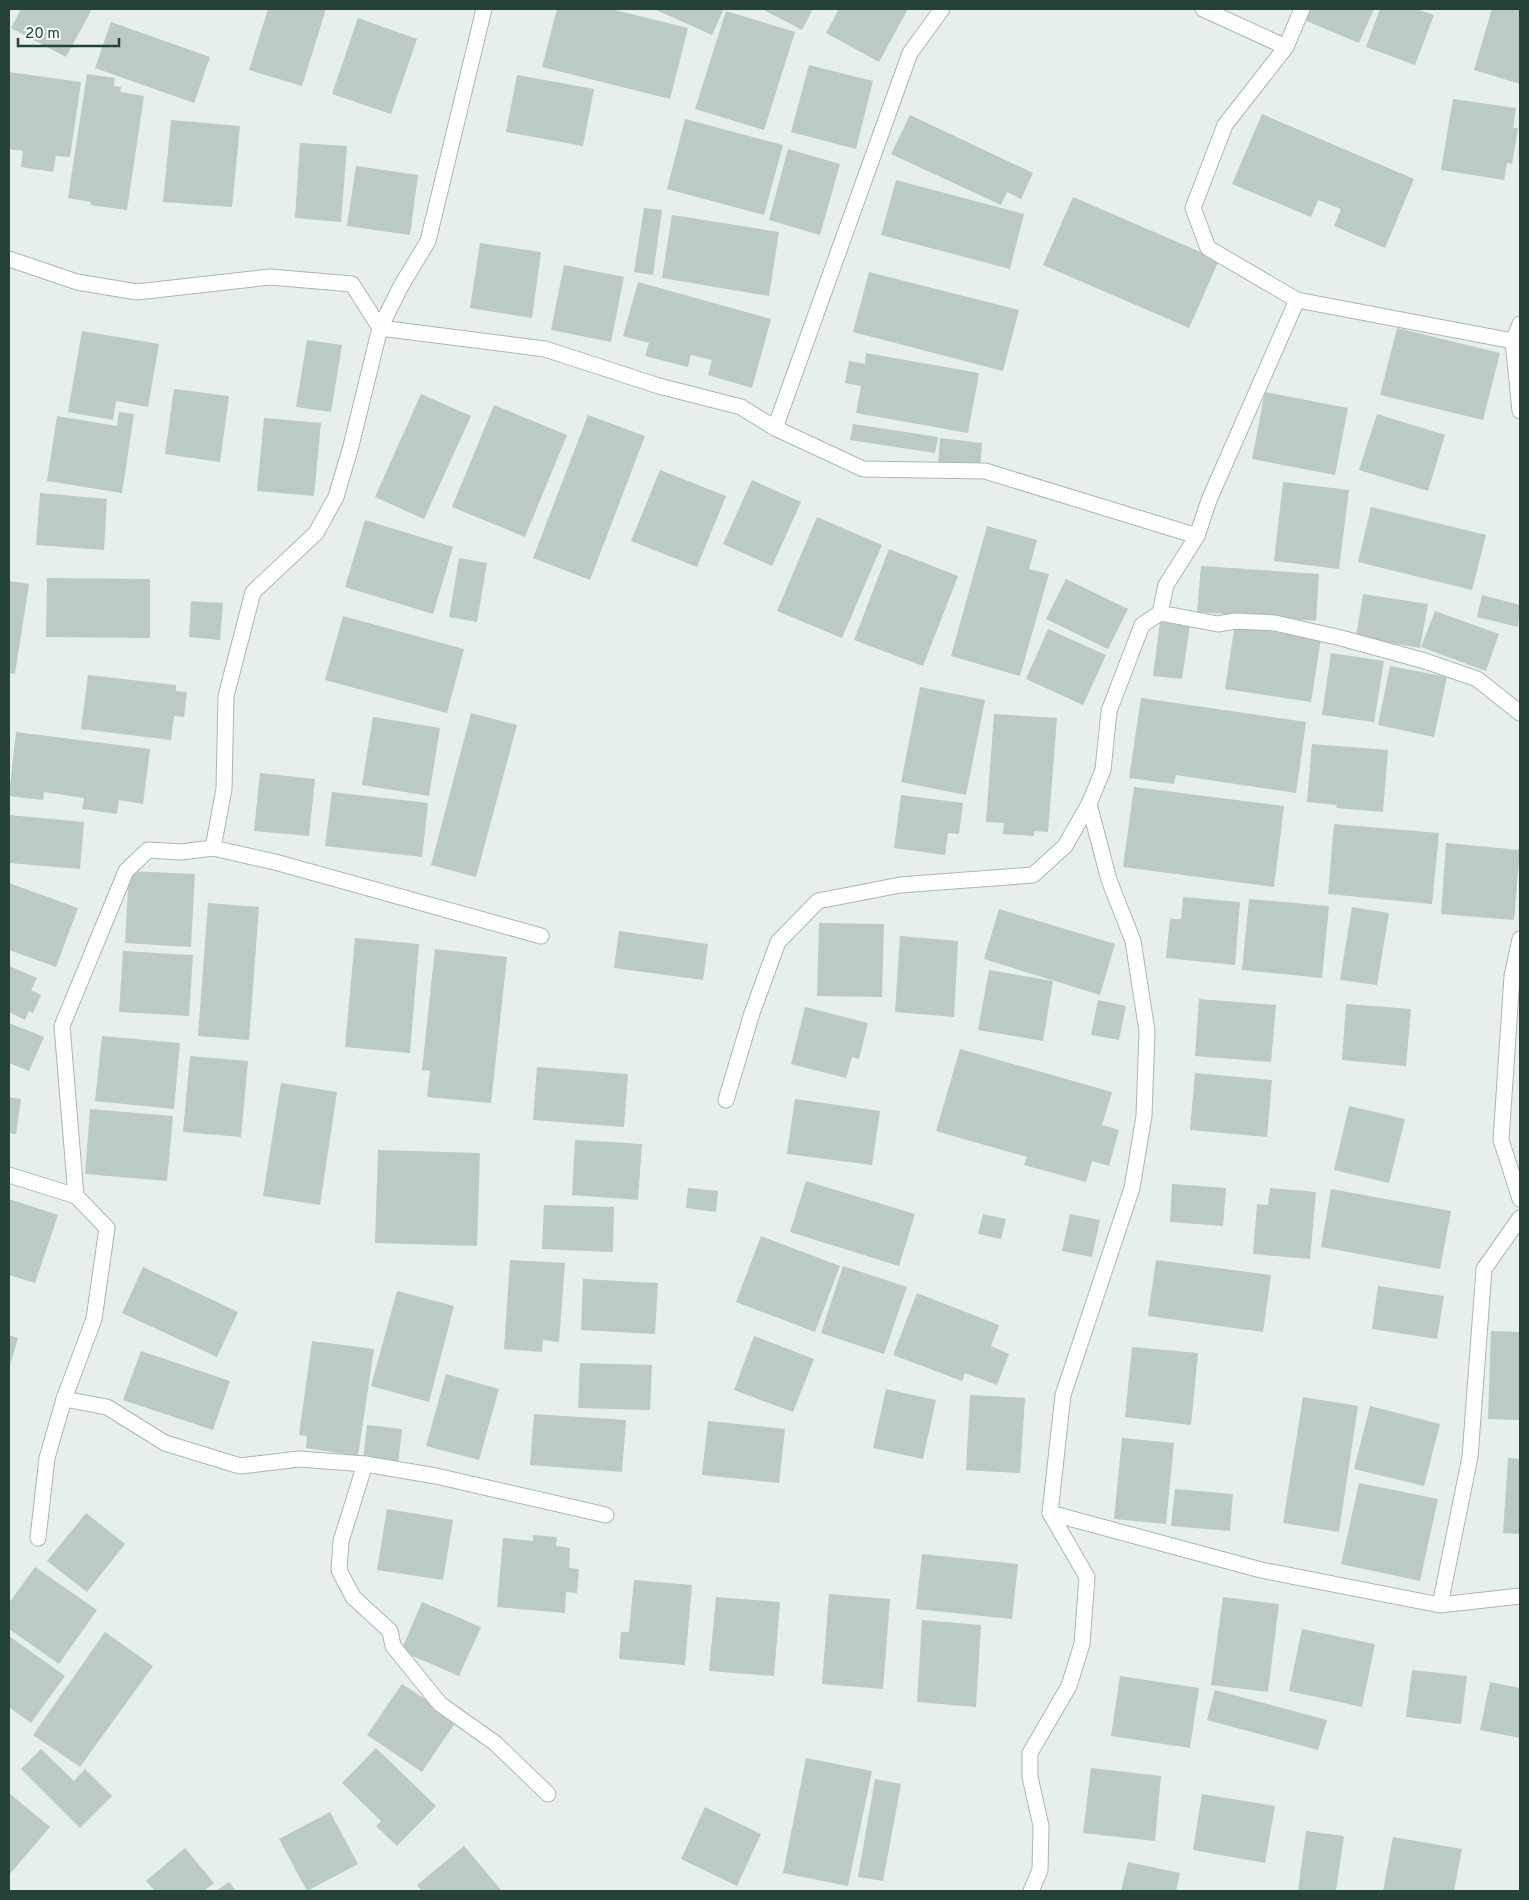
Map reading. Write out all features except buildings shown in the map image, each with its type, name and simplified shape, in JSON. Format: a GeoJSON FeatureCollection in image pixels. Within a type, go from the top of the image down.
{"type":"FeatureCollection","features":[{"type":"Feature","properties":{"kind":"street"},"geometry":{"type":"LineString","coordinates":[[214,848],[224,789],[226,696],[253,592],[316,533],[336,496],[351,446],[380,328],[401,286],[428,241],[484,9]]}},
{"type":"Feature","properties":{"kind":"street"},"geometry":{"type":"LineString","coordinates":[[775,428],[910,53],[942,9]]}},
{"type":"Feature","properties":{"kind":"street"},"geometry":{"type":"LineString","coordinates":[[1202,9],[1286,47]]}},
{"type":"Feature","properties":{"kind":"street"},"geometry":{"type":"LineString","coordinates":[[1302,9],[1286,47],[1226,125],[1192,208],[1208,248],[1298,300],[1513,341]]}},
{"type":"Feature","properties":{"kind":"street"},"geometry":{"type":"LineString","coordinates":[[9,259],[77,282],[137,292],[270,277],[352,284],[380,328]]}},
{"type":"Feature","properties":{"kind":"street"},"geometry":{"type":"LineString","coordinates":[[726,1100],[752,1013],[778,942],[818,901],[900,885],[1033,875],[1065,846],[1089,804],[1103,770],[1108,711],[1142,625],[1160,612],[1166,585],[1197,536],[1209,500],[1298,300]]}},
{"type":"Feature","properties":{"kind":"street"},"geometry":{"type":"LineString","coordinates":[[1520,324],[1513,341],[1520,411]]}},
{"type":"Feature","properties":{"kind":"street"},"geometry":{"type":"LineString","coordinates":[[380,328],[545,349],[659,386],[741,407],[775,428],[863,469],[985,471],[1197,536]]}},
{"type":"Feature","properties":{"kind":"street"},"geometry":{"type":"LineString","coordinates":[[1160,612],[1218,624],[1236,621],[1275,622],[1425,661],[1478,678],[1520,713]]}},
{"type":"Feature","properties":{"kind":"street"},"geometry":{"type":"LineString","coordinates":[[1031,1891],[1040,1870],[1041,1826],[1030,1777],[1030,1753],[1069,1686],[1082,1644],[1087,1577],[1050,1513],[1063,1395],[1132,1188],[1144,1116],[1147,1031],[1133,941],[1109,880],[1089,804]]}},
{"type":"Feature","properties":{"kind":"street"},"geometry":{"type":"LineString","coordinates":[[76,1196],[62,1026],[126,871],[148,850],[181,852],[214,848],[275,862],[541,936]]}},
{"type":"Feature","properties":{"kind":"street"},"geometry":{"type":"LineString","coordinates":[[1520,939],[1512,976],[1501,1140],[1520,1199]]}},
{"type":"Feature","properties":{"kind":"street"},"geometry":{"type":"LineString","coordinates":[[9,1175],[76,1196],[107,1228],[94,1319],[64,1399],[47,1458],[38,1538]]}},
{"type":"Feature","properties":{"kind":"street"},"geometry":{"type":"LineString","coordinates":[[1440,1605],[1470,1457],[1484,1269],[1520,1218]]}},
{"type":"Feature","properties":{"kind":"street"},"geometry":{"type":"LineString","coordinates":[[64,1399],[107,1407],[166,1443],[240,1466],[299,1459],[365,1464],[436,1476],[606,1515]]}},
{"type":"Feature","properties":{"kind":"street"},"geometry":{"type":"LineString","coordinates":[[365,1464],[341,1540],[339,1570],[353,1597],[390,1631],[393,1646],[440,1704],[495,1743],[548,1794]]}},
{"type":"Feature","properties":{"kind":"street"},"geometry":{"type":"LineString","coordinates":[[1050,1513],[1260,1570],[1440,1605],[1520,1596]]}}]}
